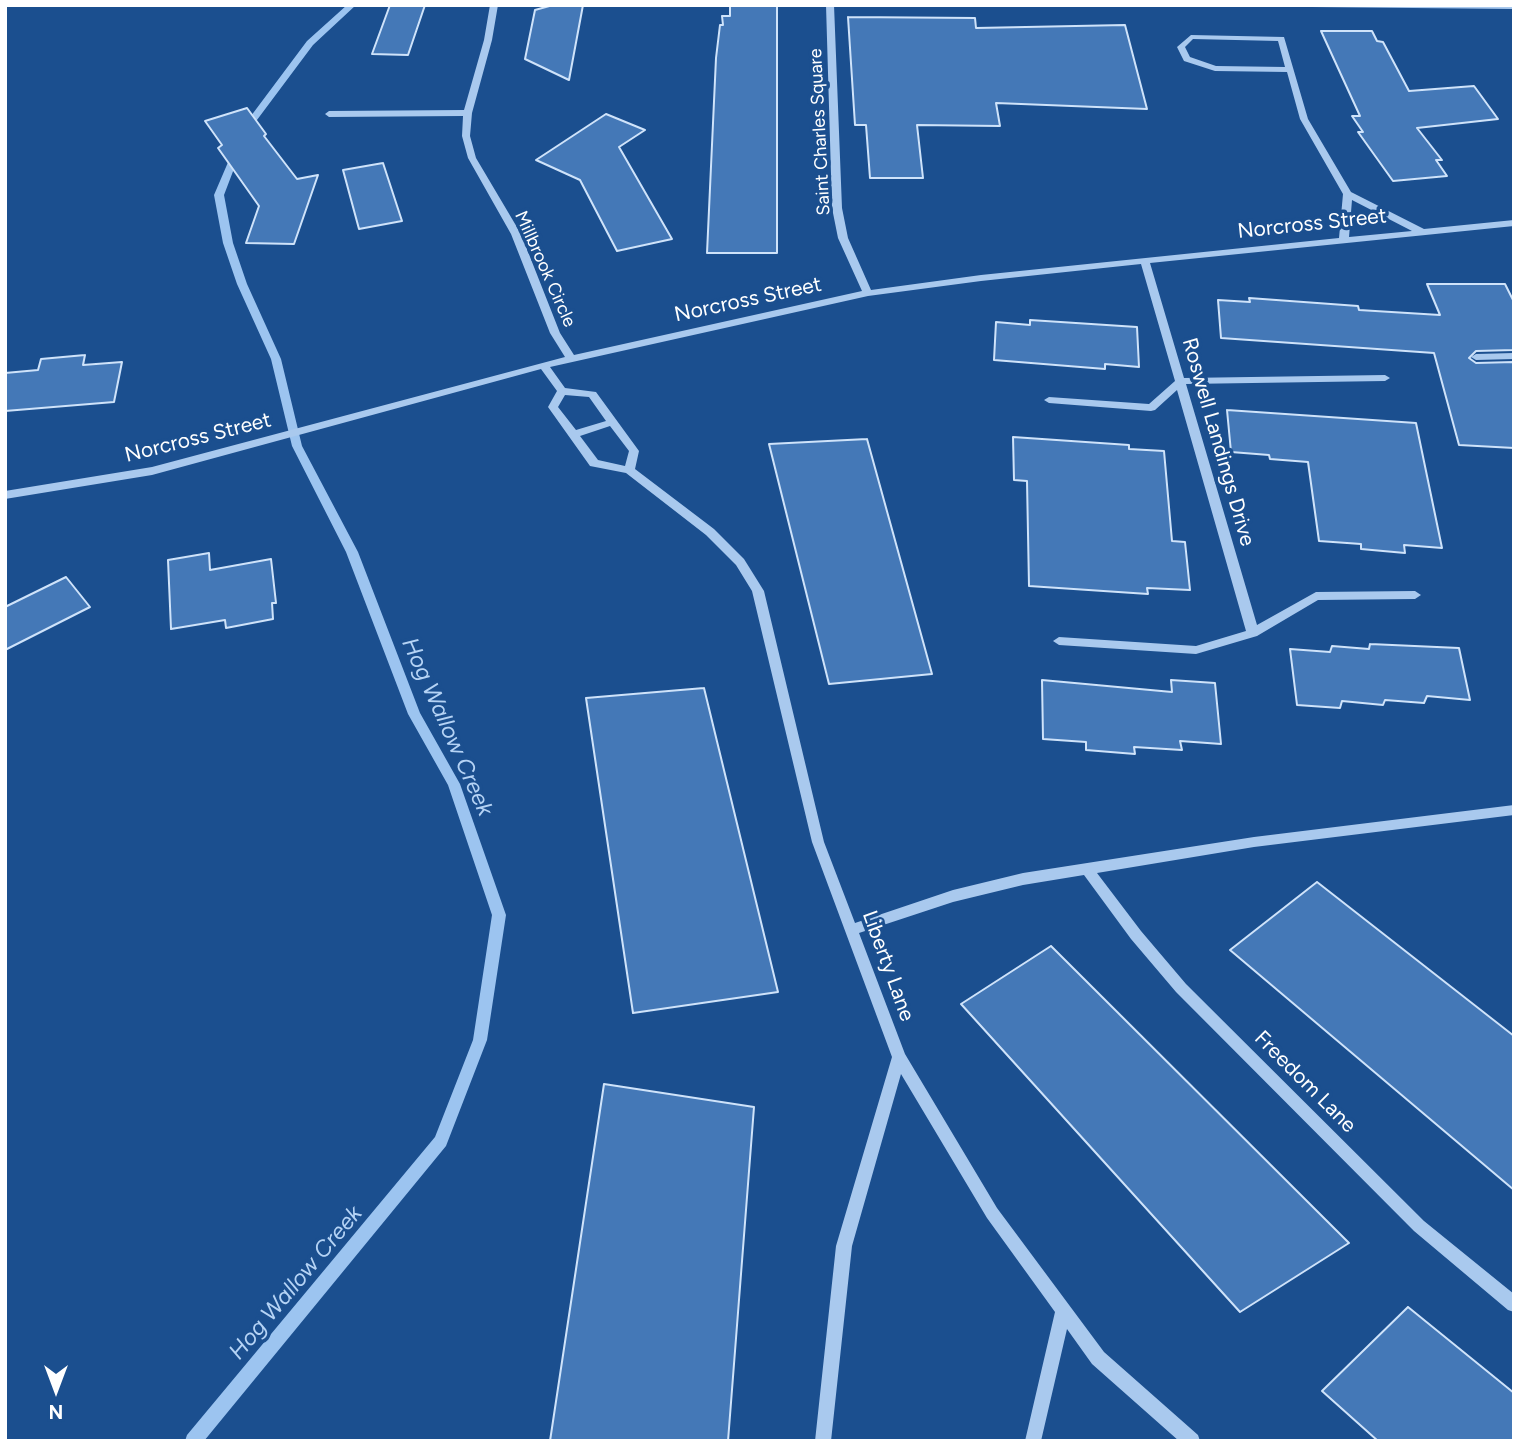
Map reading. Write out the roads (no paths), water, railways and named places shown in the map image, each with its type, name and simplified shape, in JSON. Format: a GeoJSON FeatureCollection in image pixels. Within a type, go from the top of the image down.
{"type":"FeatureCollection","features":[{"type":"Feature","properties":{"kind":"street","name":"Millbrook Circle"},"geometry":{"type":"LineString","coordinates":[[494,5],[488,40],[468,113],[466,136],[472,158],[516,234],[555,333],[571,359]]}},
{"type":"Feature","properties":{"kind":"street","name":"Saint Charles Square"},"geometry":{"type":"LineString","coordinates":[[830,5],[837,208],[843,238],[868,293]]}},
{"type":"Feature","properties":{"kind":"street"},"geometry":{"type":"LineString","coordinates":[[1312,5],[1514,7]]}},
{"type":"Feature","properties":{"kind":"street"},"geometry":{"type":"LineString","coordinates":[[1290,70],[1214,68],[1196,64],[1187,59],[1181,51],[1184,42],[1191,37],[1281,39],[1290,70],[1304,119],[1348,194],[1422,232]]}},
{"type":"Feature","properties":{"kind":"street"},"geometry":{"type":"LineString","coordinates":[[329,114],[468,113]]}},
{"type":"Feature","properties":{"kind":"street"},"geometry":{"type":"LineString","coordinates":[[1344,240],[1348,194]]}},
{"type":"Feature","properties":{"kind":"street","name":"Norcross Street"},"geometry":{"type":"LineString","coordinates":[[5,495],[152,471],[543,365],[868,293],[1514,223]]}},
{"type":"Feature","properties":{"kind":"street","name":"Roswell Landings Drive"},"geometry":{"type":"LineString","coordinates":[[1144,261],[1253,633]]}},
{"type":"Feature","properties":{"kind":"street"},"geometry":{"type":"LineString","coordinates":[[1476,357],[1514,356]]}},
{"type":"Feature","properties":{"kind":"street"},"geometry":{"type":"LineString","coordinates":[[543,365],[562,391],[592,394],[634,451],[629,470]]}},
{"type":"Feature","properties":{"kind":"street"},"geometry":{"type":"LineString","coordinates":[[1049,400],[1152,408],[1181,381],[1385,378]]}},
{"type":"Feature","properties":{"kind":"street","name":"Liberty Lane"},"geometry":{"type":"LineString","coordinates":[[562,391],[553,407],[594,463],[629,470],[710,532],[740,562],[758,592],[818,842],[899,1057],[992,1213],[1098,1359],[1192,1441]]}},
{"type":"Feature","properties":{"kind":"street"},"geometry":{"type":"LineString","coordinates":[[573,435],[613,422]]}},
{"type":"Feature","properties":{"kind":"street"},"geometry":{"type":"LineString","coordinates":[[1059,641],[1196,650],[1253,633],[1316,596],[1415,595]]}},
{"type":"Feature","properties":{"kind":"street"},"geometry":{"type":"LineString","coordinates":[[852,930],[953,896],[1023,879],[1254,842],[1514,810]]}},
{"type":"Feature","properties":{"kind":"street","name":"Freedom Lane"},"geometry":{"type":"LineString","coordinates":[[1087,869],[1136,935],[1181,988],[1419,1226],[1514,1304]]}},
{"type":"Feature","properties":{"kind":"street"},"geometry":{"type":"LineString","coordinates":[[823,1441],[844,1246],[899,1057]]}},
{"type":"Feature","properties":{"kind":"street"},"geometry":{"type":"LineString","coordinates":[[1033,1441],[1063,1311]]}},
{"type":"Feature","properties":{"kind":"waterway","name":"Hog Wallow Creek"},"geometry":{"type":"LineString","coordinates":[[245,130],[310,43],[352,5]]}},
{"type":"Feature","properties":{"kind":"waterway","name":"Hog Wallow Creek"},"geometry":{"type":"LineString","coordinates":[[193,1441],[441,1141],[480,1040],[499,915],[454,784],[414,714],[352,552],[297,446],[276,359],[242,284],[228,243],[219,195],[236,153]]}}]}
